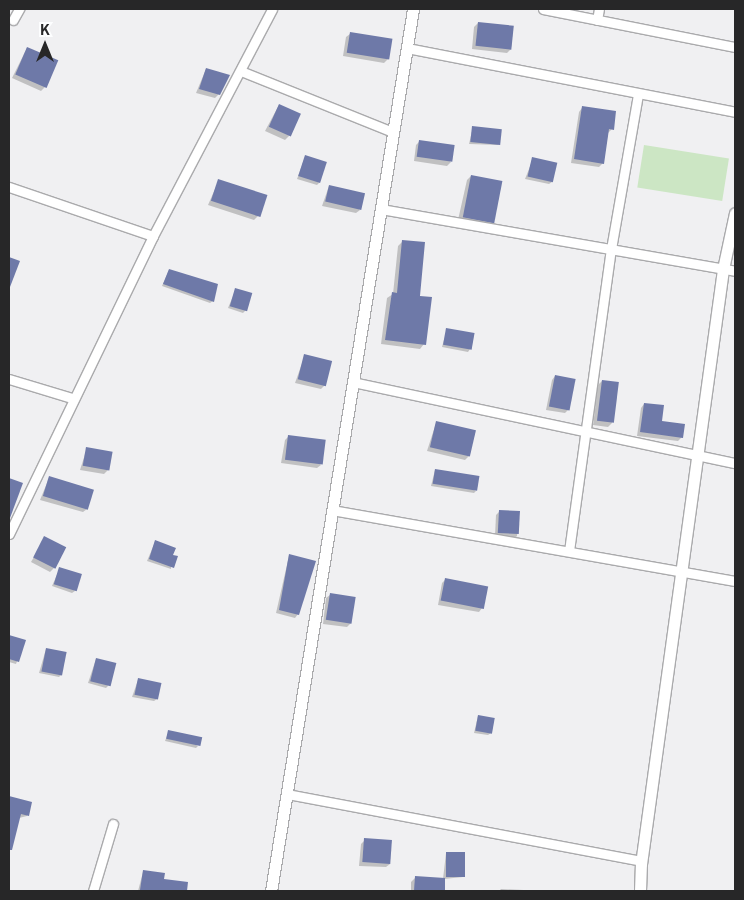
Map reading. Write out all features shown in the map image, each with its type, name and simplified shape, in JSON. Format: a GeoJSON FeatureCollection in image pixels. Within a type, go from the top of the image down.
{"type":"FeatureCollection","features":[{"type":"Feature","properties":{"kind":"street"},"geometry":{"type":"LineString","coordinates":[[13,20],[19,9]]}},
{"type":"Feature","properties":{"kind":"street"},"geometry":{"type":"LineString","coordinates":[[9,534],[72,398],[153,236],[272,9]]}},
{"type":"Feature","properties":{"kind":"street"},"geometry":{"type":"LineString","coordinates":[[271,891],[413,9]]}},
{"type":"Feature","properties":{"kind":"street"},"geometry":{"type":"LineString","coordinates":[[542,9],[735,46]]}},
{"type":"Feature","properties":{"kind":"street"},"geometry":{"type":"LineString","coordinates":[[597,20],[599,9]]}},
{"type":"Feature","properties":{"kind":"street"},"geometry":{"type":"LineString","coordinates":[[406,48],[735,112]]}},
{"type":"Feature","properties":{"kind":"street"},"geometry":{"type":"LineString","coordinates":[[241,71],[393,132]]}},
{"type":"Feature","properties":{"kind":"street"},"geometry":{"type":"LineString","coordinates":[[569,551],[611,249],[638,94]]}},
{"type":"Feature","properties":{"kind":"street"},"geometry":{"type":"LineString","coordinates":[[9,186],[153,236]]}},
{"type":"Feature","properties":{"kind":"street"},"geometry":{"type":"LineString","coordinates":[[380,210],[735,271]]}},
{"type":"Feature","properties":{"kind":"street"},"geometry":{"type":"LineString","coordinates":[[640,891],[641,860],[723,268],[735,213]]}},
{"type":"Feature","properties":{"kind":"street"},"geometry":{"type":"LineString","coordinates":[[9,378],[72,398]]}},
{"type":"Feature","properties":{"kind":"street"},"geometry":{"type":"LineString","coordinates":[[353,382],[735,463]]}},
{"type":"Feature","properties":{"kind":"street"},"geometry":{"type":"LineString","coordinates":[[332,510],[682,570],[735,581]]}},
{"type":"Feature","properties":{"kind":"street"},"geometry":{"type":"LineString","coordinates":[[286,794],[641,860]]}},
{"type":"Feature","properties":{"kind":"street"},"geometry":{"type":"LineString","coordinates":[[93,891],[113,824]]}},
{"type":"Feature","properties":{"kind":"green space"},"geometry":{"type":"Polygon","coordinates":[[[644,145],[729,158],[722,201],[637,187],[644,145]]]}},
{"type":"Feature","properties":{"kind":"building"},"geometry":{"type":"Polygon","coordinates":[[[478,22],[514,26],[511,50],[475,46],[478,22]]]}},
{"type":"Feature","properties":{"kind":"building"},"geometry":{"type":"Polygon","coordinates":[[[350,32],[392,39],[389,59],[347,53],[350,32]]]}},
{"type":"Feature","properties":{"kind":"building"},"geometry":{"type":"Polygon","coordinates":[[[27,47],[58,60],[47,88],[15,75],[27,47]]]}},
{"type":"Feature","properties":{"kind":"building"},"geometry":{"type":"Polygon","coordinates":[[[206,68],[230,75],[220,95],[199,89],[206,68]]]}},
{"type":"Feature","properties":{"kind":"building"},"geometry":{"type":"Polygon","coordinates":[[[279,104],[301,114],[291,137],[269,127],[279,104]]]}},
{"type":"Feature","properties":{"kind":"building"},"geometry":{"type":"Polygon","coordinates":[[[582,106],[616,111],[614,130],[609,129],[604,164],[574,159],[582,106]]]}},
{"type":"Feature","properties":{"kind":"building"},"geometry":{"type":"Polygon","coordinates":[[[472,126],[502,129],[500,145],[470,142],[472,126]]]}},
{"type":"Feature","properties":{"kind":"building"},"geometry":{"type":"Polygon","coordinates":[[[419,140],[455,145],[452,162],[417,157],[419,140]]]}},
{"type":"Feature","properties":{"kind":"building"},"geometry":{"type":"Polygon","coordinates":[[[305,155],[327,162],[320,183],[298,176],[305,155]]]}},
{"type":"Feature","properties":{"kind":"building"},"geometry":{"type":"Polygon","coordinates":[[[532,157],[557,163],[553,182],[528,176],[532,157]]]}},
{"type":"Feature","properties":{"kind":"building"},"geometry":{"type":"Polygon","coordinates":[[[471,175],[502,181],[494,223],[463,217],[471,175]]]}},
{"type":"Feature","properties":{"kind":"building"},"geometry":{"type":"Polygon","coordinates":[[[218,179],[267,195],[260,217],[211,201],[218,179]]]}},
{"type":"Feature","properties":{"kind":"building"},"geometry":{"type":"Polygon","coordinates":[[[329,185],[365,193],[361,210],[325,202],[329,185]]]}},
{"type":"Feature","properties":{"kind":"building"},"geometry":{"type":"Polygon","coordinates":[[[402,240],[425,242],[420,296],[432,297],[426,345],[385,340],[392,292],[397,293],[402,240]]]}},
{"type":"Feature","properties":{"kind":"building"},"geometry":{"type":"Polygon","coordinates":[[[9,257],[20,261],[10,287],[9,287],[9,257]]]}},
{"type":"Feature","properties":{"kind":"building"},"geometry":{"type":"Polygon","coordinates":[[[169,269],[218,284],[214,302],[163,284],[169,269]]]}},
{"type":"Feature","properties":{"kind":"building"},"geometry":{"type":"Polygon","coordinates":[[[235,288],[252,293],[247,311],[230,306],[235,288]]]}},
{"type":"Feature","properties":{"kind":"building"},"geometry":{"type":"Polygon","coordinates":[[[446,328],[475,333],[472,350],[443,345],[446,328]]]}},
{"type":"Feature","properties":{"kind":"building"},"geometry":{"type":"Polygon","coordinates":[[[304,354],[332,361],[326,386],[298,379],[304,354]]]}},
{"type":"Feature","properties":{"kind":"building"},"geometry":{"type":"Polygon","coordinates":[[[555,375],[576,379],[570,410],[549,406],[555,375]]]}},
{"type":"Feature","properties":{"kind":"building"},"geometry":{"type":"Polygon","coordinates":[[[602,380],[619,382],[614,423],[597,421],[602,380]]]}},
{"type":"Feature","properties":{"kind":"building"},"geometry":{"type":"Polygon","coordinates":[[[644,403],[664,405],[662,421],[685,424],[683,438],[640,432],[644,403]]]}},
{"type":"Feature","properties":{"kind":"building"},"geometry":{"type":"Polygon","coordinates":[[[436,421],[476,430],[470,457],[430,447],[436,421]]]}},
{"type":"Feature","properties":{"kind":"building"},"geometry":{"type":"Polygon","coordinates":[[[288,435],[326,440],[323,464],[285,460],[288,435]]]}},
{"type":"Feature","properties":{"kind":"building"},"geometry":{"type":"Polygon","coordinates":[[[86,447],[113,452],[109,470],[83,466],[86,447]]]}},
{"type":"Feature","properties":{"kind":"building"},"geometry":{"type":"Polygon","coordinates":[[[435,469],[479,476],[477,491],[433,484],[435,469]]]}},
{"type":"Feature","properties":{"kind":"building"},"geometry":{"type":"Polygon","coordinates":[[[49,476],[94,490],[88,510],[43,496],[49,476]]]}},
{"type":"Feature","properties":{"kind":"building"},"geometry":{"type":"Polygon","coordinates":[[[9,478],[23,483],[10,518],[9,518],[9,478]]]}},
{"type":"Feature","properties":{"kind":"building"},"geometry":{"type":"Polygon","coordinates":[[[499,510],[520,511],[519,534],[498,533],[499,510]]]}},
{"type":"Feature","properties":{"kind":"building"},"geometry":{"type":"Polygon","coordinates":[[[44,536],[66,547],[55,569],[33,557],[44,536]]]}},
{"type":"Feature","properties":{"kind":"building"},"geometry":{"type":"Polygon","coordinates":[[[155,540],[176,548],[173,555],[178,556],[174,568],[149,559],[155,540]]]}},
{"type":"Feature","properties":{"kind":"building"},"geometry":{"type":"Polygon","coordinates":[[[289,554],[316,561],[299,615],[279,610],[289,554]]]}},
{"type":"Feature","properties":{"kind":"building"},"geometry":{"type":"Polygon","coordinates":[[[59,567],[82,574],[77,591],[54,584],[59,567]]]}},
{"type":"Feature","properties":{"kind":"building"},"geometry":{"type":"Polygon","coordinates":[[[445,578],[488,586],[484,609],[441,601],[445,578]]]}},
{"type":"Feature","properties":{"kind":"building"},"geometry":{"type":"Polygon","coordinates":[[[330,593],[356,597],[351,624],[326,620],[330,593]]]}},
{"type":"Feature","properties":{"kind":"building"},"geometry":{"type":"Polygon","coordinates":[[[9,635],[26,640],[19,662],[9,659],[9,635]]]}},
{"type":"Feature","properties":{"kind":"building"},"geometry":{"type":"Polygon","coordinates":[[[46,648],[67,652],[62,676],[41,672],[46,648]]]}},
{"type":"Feature","properties":{"kind":"building"},"geometry":{"type":"Polygon","coordinates":[[[96,658],[116,663],[111,686],[90,681],[96,658]]]}},
{"type":"Feature","properties":{"kind":"building"},"geometry":{"type":"Polygon","coordinates":[[[138,678],[161,683],[158,700],[134,695],[138,678]]]}},
{"type":"Feature","properties":{"kind":"building"},"geometry":{"type":"Polygon","coordinates":[[[478,715],[495,718],[492,734],[475,731],[478,715]]]}},
{"type":"Feature","properties":{"kind":"building"},"geometry":{"type":"Polygon","coordinates":[[[168,730],[202,737],[200,746],[166,739],[168,730]]]}},
{"type":"Feature","properties":{"kind":"building"},"geometry":{"type":"Polygon","coordinates":[[[9,796],[32,802],[29,816],[21,814],[12,850],[9,850],[9,796]]]}},
{"type":"Feature","properties":{"kind":"building"},"geometry":{"type":"Polygon","coordinates":[[[364,838],[392,840],[390,864],[362,862],[364,838]]]}},
{"type":"Feature","properties":{"kind":"building"},"geometry":{"type":"Polygon","coordinates":[[[446,852],[465,852],[465,877],[446,877],[446,852]]]}},
{"type":"Feature","properties":{"kind":"building"},"geometry":{"type":"Polygon","coordinates":[[[143,870],[165,873],[164,879],[188,882],[187,891],[140,890],[143,870]]]}},
{"type":"Feature","properties":{"kind":"building"},"geometry":{"type":"Polygon","coordinates":[[[415,876],[445,878],[445,891],[414,891],[415,876]]]}}]}
